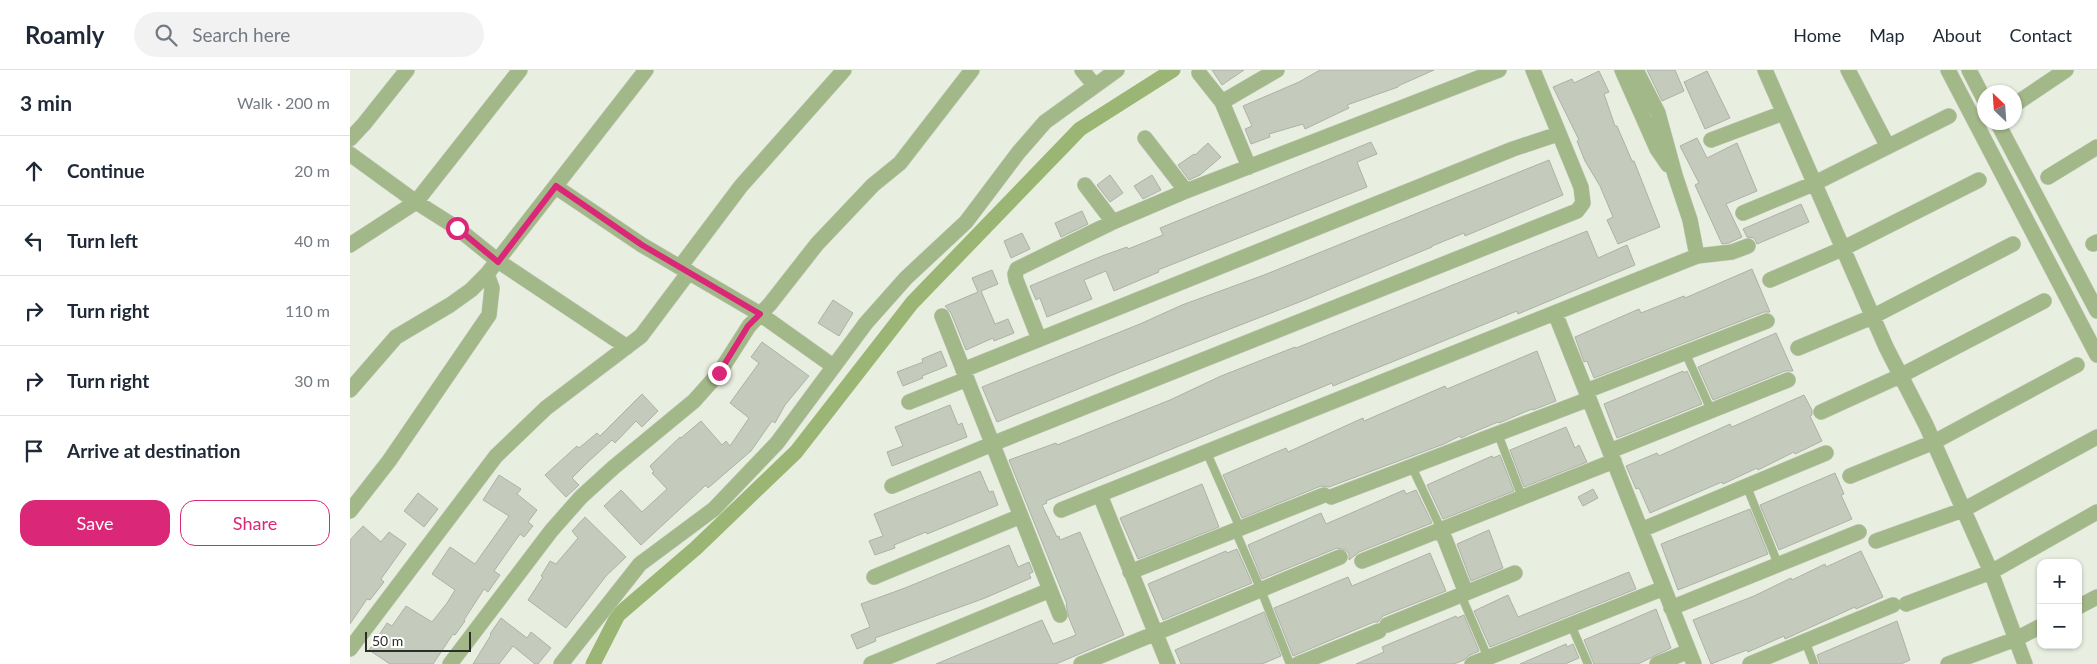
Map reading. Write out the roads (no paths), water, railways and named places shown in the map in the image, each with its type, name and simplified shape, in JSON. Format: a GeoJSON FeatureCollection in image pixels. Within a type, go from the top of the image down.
{"type":"FeatureCollection","features":[{"type":"Feature","properties":{"kind":"street"},"geometry":{"type":"LineString","coordinates":[[350,138],[364,124],[407,70]]}},
{"type":"Feature","properties":{"kind":"street"},"geometry":{"type":"LineString","coordinates":[[350,245],[416,202],[520,70]]}},
{"type":"Feature","properties":{"kind":"street"},"geometry":{"type":"LineString","coordinates":[[350,390],[396,337],[450,305],[471,290],[487,274],[646,70]]}},
{"type":"Feature","properties":{"kind":"street"},"geometry":{"type":"LineString","coordinates":[[350,649],[496,456],[546,408],[640,336],[741,186],[844,70]]}},
{"type":"Feature","properties":{"kind":"street"},"geometry":{"type":"LineString","coordinates":[[450,664],[551,531],[575,504],[614,467],[694,401],[719,373],[748,326],[848,210],[873,185],[900,164],[972,70]]}},
{"type":"Feature","properties":{"kind":"street"},"geometry":{"type":"LineString","coordinates":[[1082,70],[1095,86]]}},
{"type":"Feature","properties":{"kind":"street"},"geometry":{"type":"LineString","coordinates":[[561,664],[640,564],[714,509],[772,449],[866,323],[906,278],[966,222],[1018,153],[1045,122],[1117,70]]}},
{"type":"Feature","properties":{"kind":"street"},"geometry":{"type":"LineString","coordinates":[[1222,102],[1277,70]]}},
{"type":"Feature","properties":{"kind":"street"},"geometry":{"type":"LineString","coordinates":[[1039,339],[1016,280],[1015,274],[1018,269],[1114,222],[1186,191],[1499,70]]}},
{"type":"Feature","properties":{"kind":"street"},"geometry":{"type":"LineString","coordinates":[[892,486],[992,444],[1577,211],[1583,203],[1582,187],[1558,134],[1533,70]]}},
{"type":"Feature","properties":{"kind":"street"},"geometry":{"type":"LineString","coordinates":[[1622,70],[1658,149],[1675,175]]}},
{"type":"Feature","properties":{"kind":"street"},"geometry":{"type":"LineString","coordinates":[[1636,70],[1658,113],[1690,220],[1697,256]]}},
{"type":"Feature","properties":{"kind":"street"},"geometry":{"type":"LineString","coordinates":[[1765,70],[1872,317],[1934,442],[1991,572],[2026,664]]}},
{"type":"Feature","properties":{"kind":"street"},"geometry":{"type":"LineString","coordinates":[[1948,70],[2097,355]]}},
{"type":"Feature","properties":{"kind":"street"},"geometry":{"type":"LineString","coordinates":[[1969,70],[1977,85]]}},
{"type":"Feature","properties":{"kind":"street"},"geometry":{"type":"LineString","coordinates":[[2022,99],[2066,70]]}},
{"type":"Feature","properties":{"kind":"street"},"geometry":{"type":"LineString","coordinates":[[1852,71],[1887,145]]}},
{"type":"Feature","properties":{"kind":"street"},"geometry":{"type":"LineString","coordinates":[[1199,73],[1222,102],[1249,167]]}},
{"type":"Feature","properties":{"kind":"street"},"geometry":{"type":"LineString","coordinates":[[1711,140],[1783,113]]}},
{"type":"Feature","properties":{"kind":"street"},"geometry":{"type":"LineString","coordinates":[[1743,213],[1813,184],[1887,145],[1949,116]]}},
{"type":"Feature","properties":{"kind":"street"},"geometry":{"type":"LineString","coordinates":[[2001,130],[2097,311]]}},
{"type":"Feature","properties":{"kind":"street"},"geometry":{"type":"LineString","coordinates":[[909,402],[1039,339],[1513,149],[1558,134]]}},
{"type":"Feature","properties":{"kind":"street"},"geometry":{"type":"LineString","coordinates":[[1144,138],[1186,191]]}},
{"type":"Feature","properties":{"kind":"street"},"geometry":{"type":"LineString","coordinates":[[2048,177],[2097,147]]}},
{"type":"Feature","properties":{"kind":"street"},"geometry":{"type":"LineString","coordinates":[[350,154],[416,202],[457,228],[498,262],[626,347]]}},
{"type":"Feature","properties":{"kind":"street"},"geometry":{"type":"LineString","coordinates":[[1770,280],[1842,249],[1979,180]]}},
{"type":"Feature","properties":{"kind":"street"},"geometry":{"type":"LineString","coordinates":[[1085,185],[1114,222]]}},
{"type":"Feature","properties":{"kind":"street"},"geometry":{"type":"LineString","coordinates":[[556,186],[642,245],[760,314],[834,366]]}},
{"type":"Feature","properties":{"kind":"street"},"geometry":{"type":"LineString","coordinates":[[1798,348],[1872,317],[2013,244]]}},
{"type":"Feature","properties":{"kind":"street"},"geometry":{"type":"LineString","coordinates":[[1062,510],[1697,256],[1732,252],[1748,246]]}},
{"type":"Feature","properties":{"kind":"street"},"geometry":{"type":"LineString","coordinates":[[350,511],[389,461],[489,315],[492,288],[487,274]]}},
{"type":"Feature","properties":{"kind":"street"},"geometry":{"type":"LineString","coordinates":[[1821,412],[1900,376],[2044,301]]}},
{"type":"Feature","properties":{"kind":"street"},"geometry":{"type":"LineString","coordinates":[[1555,313],[1691,658],[1657,664]]}},
{"type":"Feature","properties":{"kind":"street"},"geometry":{"type":"LineString","coordinates":[[942,316],[1060,615]]}},
{"type":"Feature","properties":{"kind":"street"},"geometry":{"type":"LineString","coordinates":[[1130,572],[1238,529],[1498,434],[1685,352],[1767,320]]}},
{"type":"Feature","properties":{"kind":"street"},"geometry":{"type":"LineString","coordinates":[[1850,476],[1934,442],[2077,365]]}},
{"type":"Feature","properties":{"kind":"street"},"geometry":{"type":"LineString","coordinates":[[1362,560],[1522,497],[1712,410],[1788,380]]}},
{"type":"Feature","properties":{"kind":"street"},"geometry":{"type":"LineString","coordinates":[[1876,542],[1963,510],[2097,436]]}},
{"type":"Feature","properties":{"kind":"street"},"geometry":{"type":"LineString","coordinates":[[1641,530],[1826,454]]}},
{"type":"Feature","properties":{"kind":"street"},"geometry":{"type":"LineString","coordinates":[[1100,495],[1168,664]]}},
{"type":"Feature","properties":{"kind":"street"},"geometry":{"type":"LineString","coordinates":[[1750,664],[1900,604],[1991,572],[2097,512]]}},
{"type":"Feature","properties":{"kind":"street"},"geometry":{"type":"LineString","coordinates":[[874,576],[1021,516]]}},
{"type":"Feature","properties":{"kind":"street"},"geometry":{"type":"LineString","coordinates":[[1440,530],[1464,594]]}},
{"type":"Feature","properties":{"kind":"street"},"geometry":{"type":"LineString","coordinates":[[1671,608],[1859,532]]}},
{"type":"Feature","properties":{"kind":"street"},"geometry":{"type":"LineString","coordinates":[[1080,664],[1340,557]]}},
{"type":"Feature","properties":{"kind":"street"},"geometry":{"type":"LineString","coordinates":[[1298,664],[1515,573]]}},
{"type":"Feature","properties":{"kind":"street"},"geometry":{"type":"LineString","coordinates":[[1472,664],[1489,661],[1571,625],[1664,588]]}},
{"type":"Feature","properties":{"kind":"street"},"geometry":{"type":"LineString","coordinates":[[871,664],[1050,590]]}},
{"type":"Feature","properties":{"kind":"street"},"geometry":{"type":"LineString","coordinates":[[2082,605],[2097,597]]}},
{"type":"Feature","properties":{"kind":"street"},"geometry":{"type":"LineString","coordinates":[[1948,664],[2016,639],[2037,628]]}},
{"type":"Feature","properties":{"kind":"lane"},"geometry":{"type":"LineString","coordinates":[[1685,352],[1712,410]]}},
{"type":"Feature","properties":{"kind":"lane"},"geometry":{"type":"LineString","coordinates":[[1498,434],[1522,497]]}},
{"type":"Feature","properties":{"kind":"lane"},"geometry":{"type":"LineString","coordinates":[[1207,453],[1290,664]]}},
{"type":"Feature","properties":{"kind":"lane"},"geometry":{"type":"LineString","coordinates":[[1412,467],[1440,530]]}},
{"type":"Feature","properties":{"kind":"lane"},"geometry":{"type":"LineString","coordinates":[[1747,487],[1778,564]]}},
{"type":"Feature","properties":{"kind":"lane"},"geometry":{"type":"LineString","coordinates":[[1464,594],[1489,661]]}},
{"type":"Feature","properties":{"kind":"lane"},"geometry":{"type":"LineString","coordinates":[[1571,625],[1588,664]]}},
{"type":"Feature","properties":{"kind":"lane"},"geometry":{"type":"LineString","coordinates":[[1804,641],[1814,664]]}},
{"type":"Feature","properties":{"kind":"waterway"},"geometry":{"type":"LineString","coordinates":[[593,664],[618,615],[696,548],[796,452],[912,303],[1080,129],[1173,70]]}}]}
